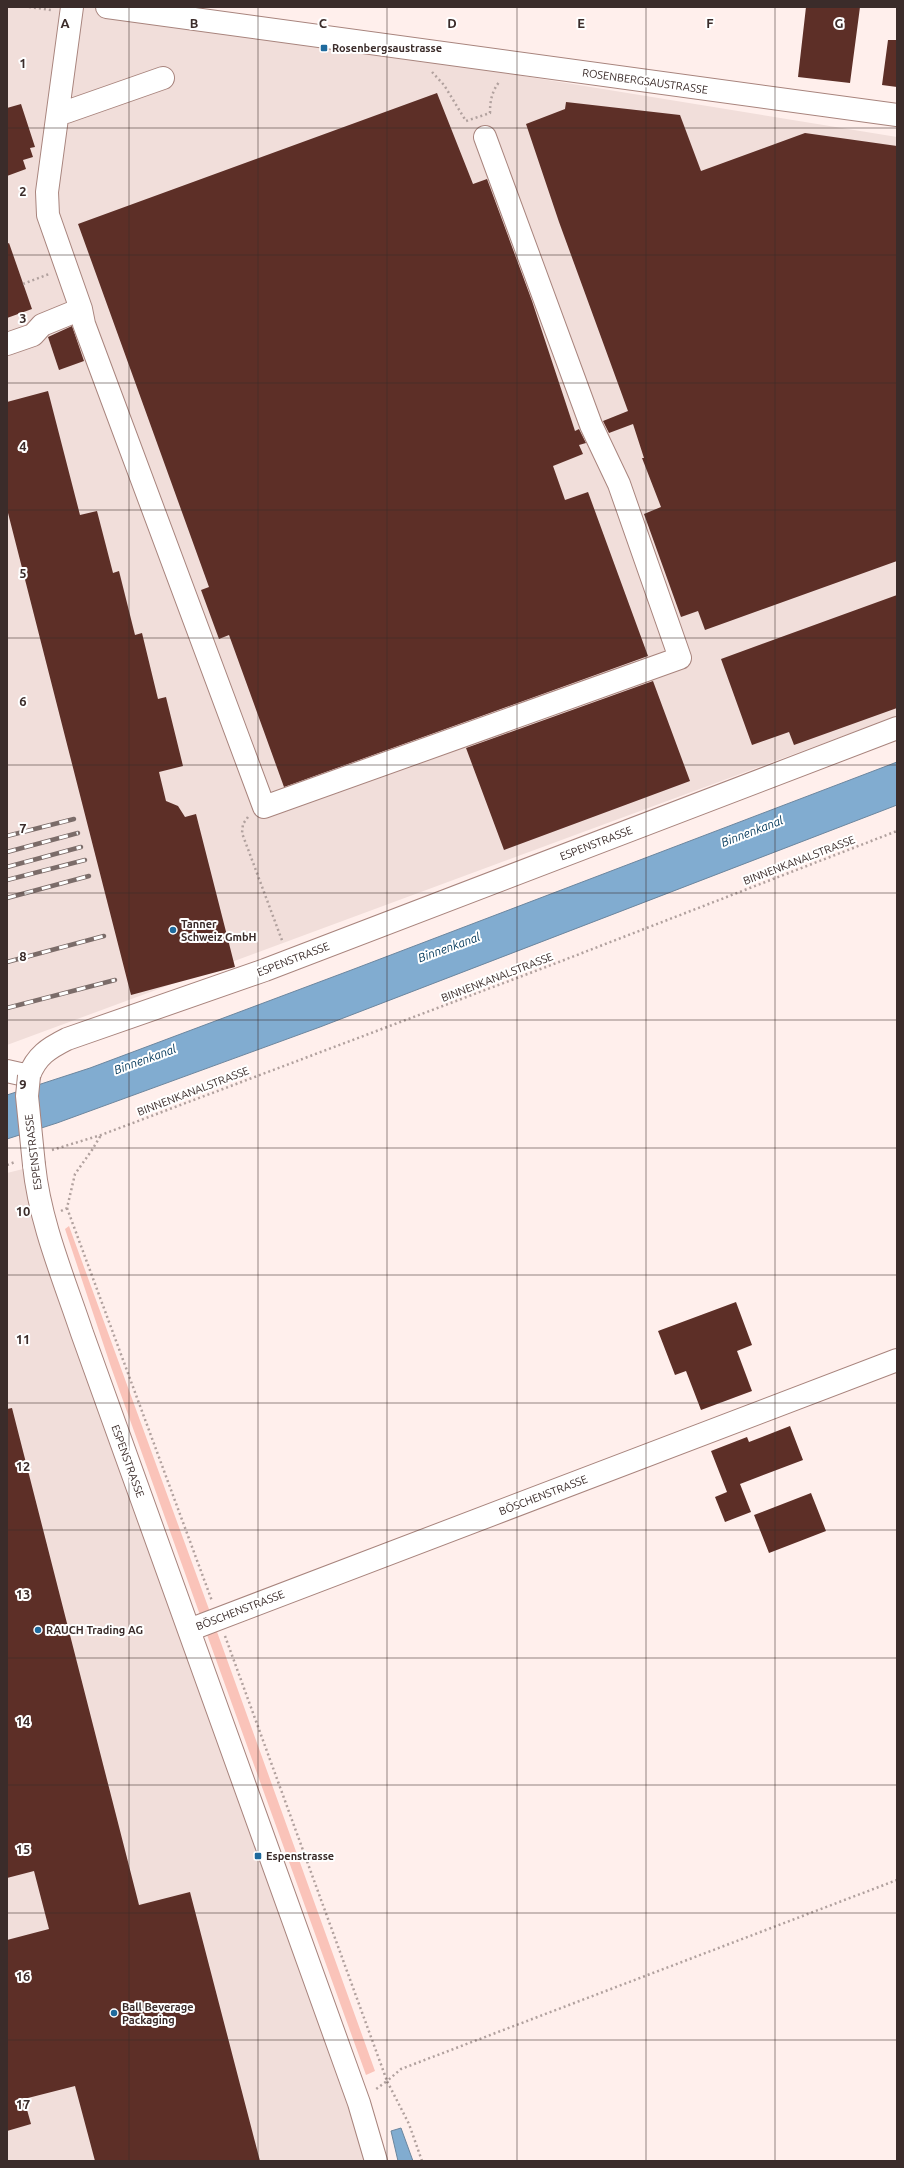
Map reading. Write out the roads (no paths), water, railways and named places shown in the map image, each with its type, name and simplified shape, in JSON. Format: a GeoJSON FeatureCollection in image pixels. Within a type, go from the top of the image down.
{"type":"FeatureCollection","features":[{"type":"Feature","properties":{"kind":"street"},"geometry":{"type":"LineString","coordinates":[[72,7],[58,44],[60,160],[47,192],[48,215],[53,233],[81,309],[84,324],[264,807],[680,658],[619,484],[590,425],[485,137]]}},
{"type":"Feature","properties":{"kind":"street","name":"ROSENBERGSAUSTRASSE"},"geometry":{"type":"LineString","coordinates":[[107,7],[897,115]]}},
{"type":"Feature","properties":{"kind":"street"},"geometry":{"type":"LineString","coordinates":[[58,111],[66,112],[163,78]]}},
{"type":"Feature","properties":{"kind":"street"},"geometry":{"type":"LineString","coordinates":[[7,344],[33,335],[42,325],[81,309]]}},
{"type":"Feature","properties":{"kind":"street","name":"ESPENSTRASSE"},"geometry":{"type":"LineString","coordinates":[[376,2161],[359,2103],[82,1334],[44,1217],[36,1184],[40,1159],[27,1096],[33,1067],[49,1048],[67,1039],[290,961],[897,728]]}},
{"type":"Feature","properties":{"kind":"street"},"geometry":{"type":"LineString","coordinates":[[7,1071],[33,1067]]}},
{"type":"Feature","properties":{"kind":"street","name":"BÖSCHENSTRASSE"},"geometry":{"type":"LineString","coordinates":[[189,1630],[897,1360]]}},
{"type":"Feature","properties":{"kind":"water","name":"Binnenkanal"},"geometry":{"type":"Polygon","coordinates":[[[897,762],[897,805],[320,1027],[57,1123],[7,1139],[7,1095],[90,1068],[897,762]]]}},
{"type":"Feature","properties":{"kind":"water"},"geometry":{"type":"Polygon","coordinates":[[[401,2128],[413,2161],[398,2161],[391,2131],[401,2128]]]}},
{"type":"Feature","properties":{"kind":"railway"},"geometry":{"type":"LineString","coordinates":[[7,836],[74,819]]}},
{"type":"Feature","properties":{"kind":"railway"},"geometry":{"type":"LineString","coordinates":[[7,852],[78,833]]}},
{"type":"Feature","properties":{"kind":"railway"},"geometry":{"type":"LineString","coordinates":[[7,867],[81,847]]}},
{"type":"Feature","properties":{"kind":"railway"},"geometry":{"type":"LineString","coordinates":[[7,880],[85,860]]}},
{"type":"Feature","properties":{"kind":"railway"},"geometry":{"type":"LineString","coordinates":[[7,898],[89,876]]}},
{"type":"Feature","properties":{"kind":"railway"},"geometry":{"type":"LineString","coordinates":[[7,962],[104,936]]}},
{"type":"Feature","properties":{"kind":"railway"},"geometry":{"type":"LineString","coordinates":[[7,1008],[115,980]]}},
{"type":"Feature","properties":{"kind":"place","name":"Rosenbergsaustrasse"},"geometry":{"type":"Point","coordinates":[324,48]}},
{"type":"Feature","properties":{"kind":"place","name":"Tanner Schweiz GmbH"},"geometry":{"type":"Point","coordinates":[173,930]}},
{"type":"Feature","properties":{"kind":"place","name":"RAUCH Trading AG"},"geometry":{"type":"Point","coordinates":[38,1630]}},
{"type":"Feature","properties":{"kind":"place","name":"Espenstrasse"},"geometry":{"type":"Point","coordinates":[258,1856]}},
{"type":"Feature","properties":{"kind":"place","name":"Ball Beverage Packaging"},"geometry":{"type":"Point","coordinates":[114,2013]}}]}
